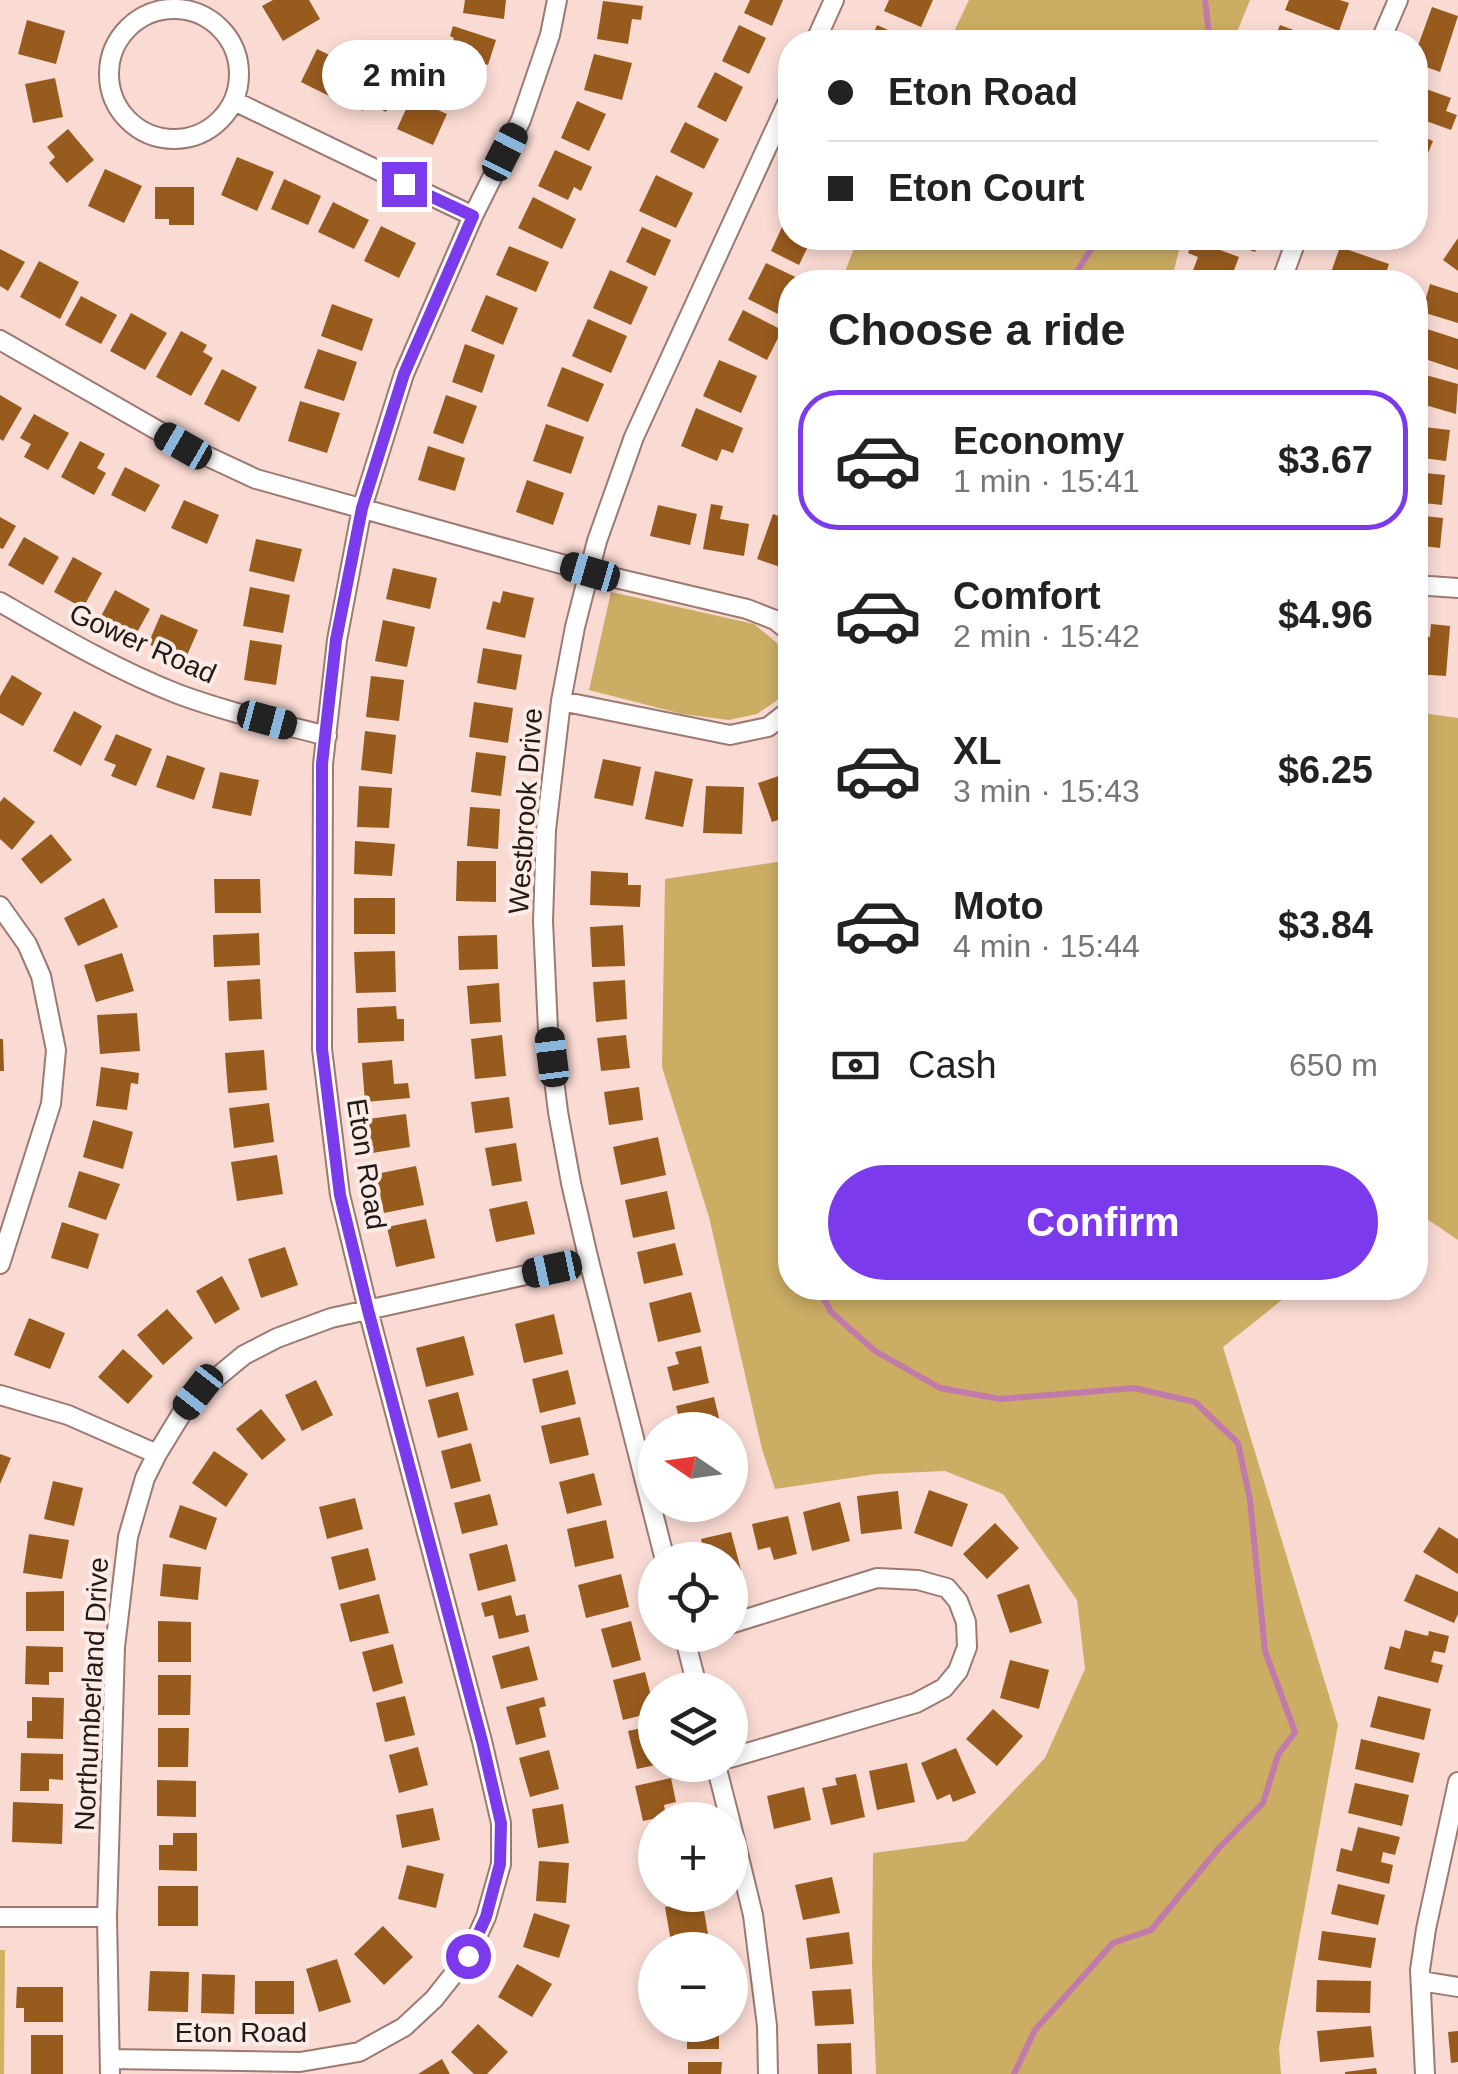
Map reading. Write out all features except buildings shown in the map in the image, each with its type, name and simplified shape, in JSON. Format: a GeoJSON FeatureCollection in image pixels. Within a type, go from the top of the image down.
{"type":"FeatureCollection","features":[{"type":"Feature","properties":{"kind":"street","name":"Eton Road"},"geometry":{"type":"LineString","coordinates":[[110,2066],[300,2062],[360,2052],[404,2027],[434,1999],[468,1956],[486,1917],[500,1864],[501,1823],[482,1741],[340,1195],[322,1049],[322,764],[336,640],[362,508],[404,374],[473,216],[521,120],[550,35],[557,0]]}},
{"type":"Feature","properties":{"kind":"street"},"geometry":{"type":"LineString","coordinates":[[820,30],[834,0]]}},
{"type":"Feature","properties":{"kind":"street"},"geometry":{"type":"LineString","coordinates":[[1385,30],[1398,0]]}},
{"type":"Feature","properties":{"kind":"street"},"geometry":{"type":"LineString","coordinates":[[171,8],[190,10],[208,17],[233,45],[240,83],[234,101],[222,120],[204,133],[183,140],[161,139],[140,131],[123,116],[112,98],[108,76],[112,54],[122,34],[135,21],[171,8]]}},
{"type":"Feature","properties":{"kind":"street"},"geometry":{"type":"LineString","coordinates":[[234,101],[473,216]]}},
{"type":"Feature","properties":{"kind":"street","name":"Westbrook Drive"},"geometry":{"type":"LineString","coordinates":[[660,1542],[589,1261],[558,1112],[548,1030],[543,922],[546,830],[561,702],[597,541],[634,437],[778,124]]}},
{"type":"Feature","properties":{"kind":"street"},"geometry":{"type":"LineString","coordinates":[[0,340],[183,446],[256,479],[590,572],[747,609],[778,622]]}},
{"type":"Feature","properties":{"kind":"street"},"geometry":{"type":"LineString","coordinates":[[1428,586],[1458,588]]}},
{"type":"Feature","properties":{"kind":"street","name":"Gower Road"},"geometry":{"type":"LineString","coordinates":[[0,602],[58,636],[178,694],[327,736]]}},
{"type":"Feature","properties":{"kind":"street"},"geometry":{"type":"LineString","coordinates":[[561,702],[730,735],[768,727],[778,719]]}},
{"type":"Feature","properties":{"kind":"street"},"geometry":{"type":"LineString","coordinates":[[0,906],[27,944],[41,976],[56,1050],[51,1104],[0,1264]]}},
{"type":"Feature","properties":{"kind":"street","name":"Northumberland Drive"},"geometry":{"type":"LineString","coordinates":[[110,2066],[107,1918],[116,1647],[128,1537],[145,1478],[157,1454],[198,1392],[244,1355],[277,1338],[331,1318],[589,1261]]}},
{"type":"Feature","properties":{"kind":"street"},"geometry":{"type":"LineString","coordinates":[[0,1396],[68,1415],[157,1454]]}},
{"type":"Feature","properties":{"kind":"street"},"geometry":{"type":"LineString","coordinates":[[748,1618],[877,1578],[918,1580],[947,1588],[958,1601],[966,1622],[968,1647],[958,1671],[944,1688],[916,1703],[748,1753]]}},
{"type":"Feature","properties":{"kind":"street"},"geometry":{"type":"LineString","coordinates":[[1425,2074],[1420,1982],[1426,1929],[1458,1782]]}},
{"type":"Feature","properties":{"kind":"street"},"geometry":{"type":"LineString","coordinates":[[748,1894],[767,2026],[768,2074]]}},
{"type":"Feature","properties":{"kind":"street"},"geometry":{"type":"LineString","coordinates":[[0,1916],[107,1918]]}},
{"type":"Feature","properties":{"kind":"street"},"geometry":{"type":"LineString","coordinates":[[1420,1982],[1458,1987]]}},
{"type":"Feature","properties":{"kind":"shaded area"},"geometry":{"type":"Polygon","coordinates":[[[969,0],[1250,0],[1238,30],[955,30],[969,0]]]}},
{"type":"Feature","properties":{"kind":"shaded area"},"geometry":{"type":"Polygon","coordinates":[[[853,250],[1179,250],[1174,270],[846,270],[853,250]]]}},
{"type":"Feature","properties":{"kind":"shaded area"},"geometry":{"type":"Polygon","coordinates":[[[611,592],[754,624],[778,646],[778,700],[757,714],[729,720],[682,714],[589,690],[611,592]]]}},
{"type":"Feature","properties":{"kind":"shaded area"},"geometry":{"type":"Polygon","coordinates":[[[1428,714],[1458,718],[1458,1240],[1428,1220],[1428,714]]]}},
{"type":"Feature","properties":{"kind":"shaded area"},"geometry":{"type":"Polygon","coordinates":[[[778,862],[778,1300],[1282,1300],[1223,1347],[1338,1725],[1279,2048],[1281,2074],[876,2074],[873,1853],[966,1841],[1045,1758],[1085,1669],[1077,1600],[1003,1494],[945,1471],[877,1474],[775,1489],[762,1449],[709,1217],[662,1067],[665,879],[778,862]]]}},
{"type":"Feature","properties":{"kind":"shaded area"},"geometry":{"type":"Polygon","coordinates":[[[0,1950],[5,1950],[4,2074],[0,2074],[0,1950]]]}},
{"type":"Feature","properties":{"kind":"waterway"},"geometry":{"type":"LineString","coordinates":[[1205,0],[1209,30]]}},
{"type":"Feature","properties":{"kind":"waterway"},"geometry":{"type":"LineString","coordinates":[[1078,270],[1090,250]]}},
{"type":"Feature","properties":{"kind":"waterway"},"geometry":{"type":"LineString","coordinates":[[824,1300],[831,1312],[875,1351],[940,1388],[1000,1399],[1134,1388],[1195,1402],[1238,1443],[1250,1500],[1265,1651],[1295,1732],[1278,1755],[1263,1803],[1218,1849],[1151,1930],[1113,1943],[1035,2030],[1014,2074]]}},
{"type":"Feature","properties":{"kind":"route"},"geometry":{"type":"LineString","coordinates":[[404,184],[473,216],[404,374],[362,508],[336,640],[322,764],[322,1049],[340,1195],[501,1823],[500,1864],[486,1917],[468,1956]]}}]}
